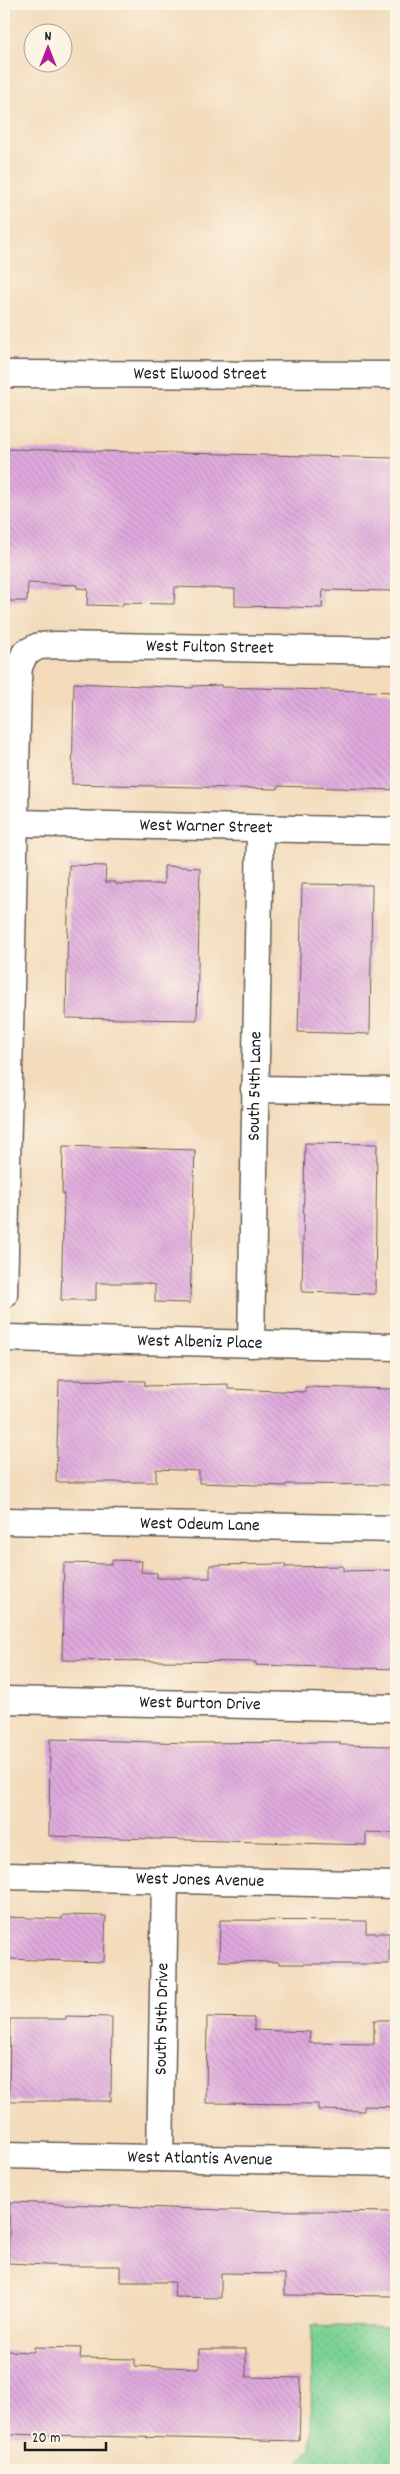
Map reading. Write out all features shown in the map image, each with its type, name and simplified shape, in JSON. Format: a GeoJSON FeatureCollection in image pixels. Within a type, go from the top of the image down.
{"type":"FeatureCollection","features":[{"type":"Feature","properties":{"kind":"street","name":"West Elwood Street"},"geometry":{"type":"LineString","coordinates":[[4,374],[396,375]]}},
{"type":"Feature","properties":{"kind":"street","name":"West Fulton Street"},"geometry":{"type":"LineString","coordinates":[[15,823],[19,667],[25,653],[39,646],[396,651]]}},
{"type":"Feature","properties":{"kind":"street","name":"West Warner Street"},"geometry":{"type":"LineString","coordinates":[[15,823],[396,831]]}},
{"type":"Feature","properties":{"kind":"street"},"geometry":{"type":"LineString","coordinates":[[4,1295],[7,1062],[15,823]]}},
{"type":"Feature","properties":{"kind":"street","name":"South 54th Lane"},"geometry":{"type":"LineString","coordinates":[[251,1344],[260,829]]}},
{"type":"Feature","properties":{"kind":"street"},"geometry":{"type":"LineString","coordinates":[[254,1089],[396,1091]]}},
{"type":"Feature","properties":{"kind":"street","name":"West Albeniz Place"},"geometry":{"type":"LineString","coordinates":[[4,1338],[396,1347]]}},
{"type":"Feature","properties":{"kind":"street","name":"West Odeum Lane"},"geometry":{"type":"LineString","coordinates":[[4,1521],[396,1529]]}},
{"type":"Feature","properties":{"kind":"street","name":"West Burton Drive"},"geometry":{"type":"LineString","coordinates":[[4,1700],[396,1708]]}},
{"type":"Feature","properties":{"kind":"street","name":"West Jones Avenue"},"geometry":{"type":"LineString","coordinates":[[4,1876],[164,1882],[396,1885]]}},
{"type":"Feature","properties":{"kind":"street","name":"South 54th Drive"},"geometry":{"type":"LineString","coordinates":[[160,2158],[164,1882]]}},
{"type":"Feature","properties":{"kind":"street","name":"West Atlantis Avenue"},"geometry":{"type":"LineString","coordinates":[[4,2155],[396,2163]]}},
{"type":"Feature","properties":{"kind":"green space"},"geometry":{"type":"Polygon","coordinates":[[[312,2325],[396,2328],[396,2470],[292,2470],[311,2448],[312,2325]]]}},
{"type":"Feature","properties":{"kind":"building"},"geometry":{"type":"Polygon","coordinates":[[[4,449],[396,458],[396,591],[323,590],[322,608],[235,606],[235,589],[175,587],[174,604],[123,603],[123,606],[87,605],[88,589],[77,588],[77,585],[28,583],[27,601],[4,601],[4,449]]]}},
{"type":"Feature","properties":{"kind":"building"},"geometry":{"type":"Polygon","coordinates":[[[74,683],[193,688],[193,686],[221,685],[221,687],[396,692],[396,790],[278,786],[278,789],[72,784],[74,683]]]}},
{"type":"Feature","properties":{"kind":"building"},"geometry":{"type":"Polygon","coordinates":[[[69,865],[106,866],[105,882],[116,882],[116,884],[164,884],[164,866],[200,868],[197,1020],[66,1018],[69,865]]]}},
{"type":"Feature","properties":{"kind":"building"},"geometry":{"type":"Polygon","coordinates":[[[302,884],[372,885],[370,1034],[298,1032],[302,884]]]}},
{"type":"Feature","properties":{"kind":"building"},"geometry":{"type":"Polygon","coordinates":[[[305,1143],[377,1144],[375,1294],[302,1292],[305,1143]]]}},
{"type":"Feature","properties":{"kind":"building"},"geometry":{"type":"Polygon","coordinates":[[[63,1146],[195,1150],[190,1303],[155,1302],[155,1285],[145,1283],[96,1283],[96,1300],[61,1300],[64,1194],[62,1194],[63,1146]]]}},
{"type":"Feature","properties":{"kind":"building"},"geometry":{"type":"Polygon","coordinates":[[[59,1380],[145,1381],[145,1386],[228,1384],[228,1389],[305,1392],[305,1387],[396,1389],[396,1485],[286,1484],[286,1486],[199,1483],[199,1471],[156,1469],[156,1482],[56,1482],[59,1380]]]}},
{"type":"Feature","properties":{"kind":"building"},"geometry":{"type":"Polygon","coordinates":[[[112,1560],[142,1561],[141,1572],[157,1573],[157,1578],[210,1578],[210,1565],[285,1564],[285,1567],[343,1566],[343,1571],[396,1570],[396,1669],[256,1665],[256,1662],[62,1660],[64,1563],[112,1564],[112,1560]]]}},
{"type":"Feature","properties":{"kind":"building"},"geometry":{"type":"Polygon","coordinates":[[[50,1739],[190,1743],[340,1742],[340,1745],[396,1746],[396,1833],[366,1832],[366,1845],[49,1836],[50,1739]]]}},
{"type":"Feature","properties":{"kind":"building"},"geometry":{"type":"Polygon","coordinates":[[[63,1915],[106,1916],[104,1962],[4,1959],[4,1917],[62,1919],[63,1915]]]}},
{"type":"Feature","properties":{"kind":"building"},"geometry":{"type":"Polygon","coordinates":[[[220,1920],[366,1921],[366,1933],[389,1933],[389,1964],[279,1964],[279,1962],[219,1961],[220,1920]]]}},
{"type":"Feature","properties":{"kind":"building"},"geometry":{"type":"Polygon","coordinates":[[[66,2016],[112,2017],[111,2101],[9,2101],[10,2019],[66,2019],[66,2016]]]}},
{"type":"Feature","properties":{"kind":"building"},"geometry":{"type":"Polygon","coordinates":[[[207,2017],[254,2018],[254,2030],[310,2032],[309,2043],[374,2044],[374,2020],[396,2020],[396,2107],[364,2106],[364,2111],[318,2110],[318,2104],[206,2103],[207,2017]]]}},
{"type":"Feature","properties":{"kind":"building"},"geometry":{"type":"Polygon","coordinates":[[[10,2202],[222,2210],[396,2212],[396,2296],[285,2295],[285,2274],[221,2273],[221,2298],[174,2297],[175,2282],[120,2282],[120,2266],[8,2263],[10,2202]]]}},
{"type":"Feature","properties":{"kind":"building"},"geometry":{"type":"Polygon","coordinates":[[[34,2347],[81,2348],[80,2358],[135,2359],[135,2366],[199,2368],[199,2349],[246,2349],[246,2377],[301,2378],[299,2441],[4,2434],[4,2351],[34,2352],[34,2347]]]}}]}
